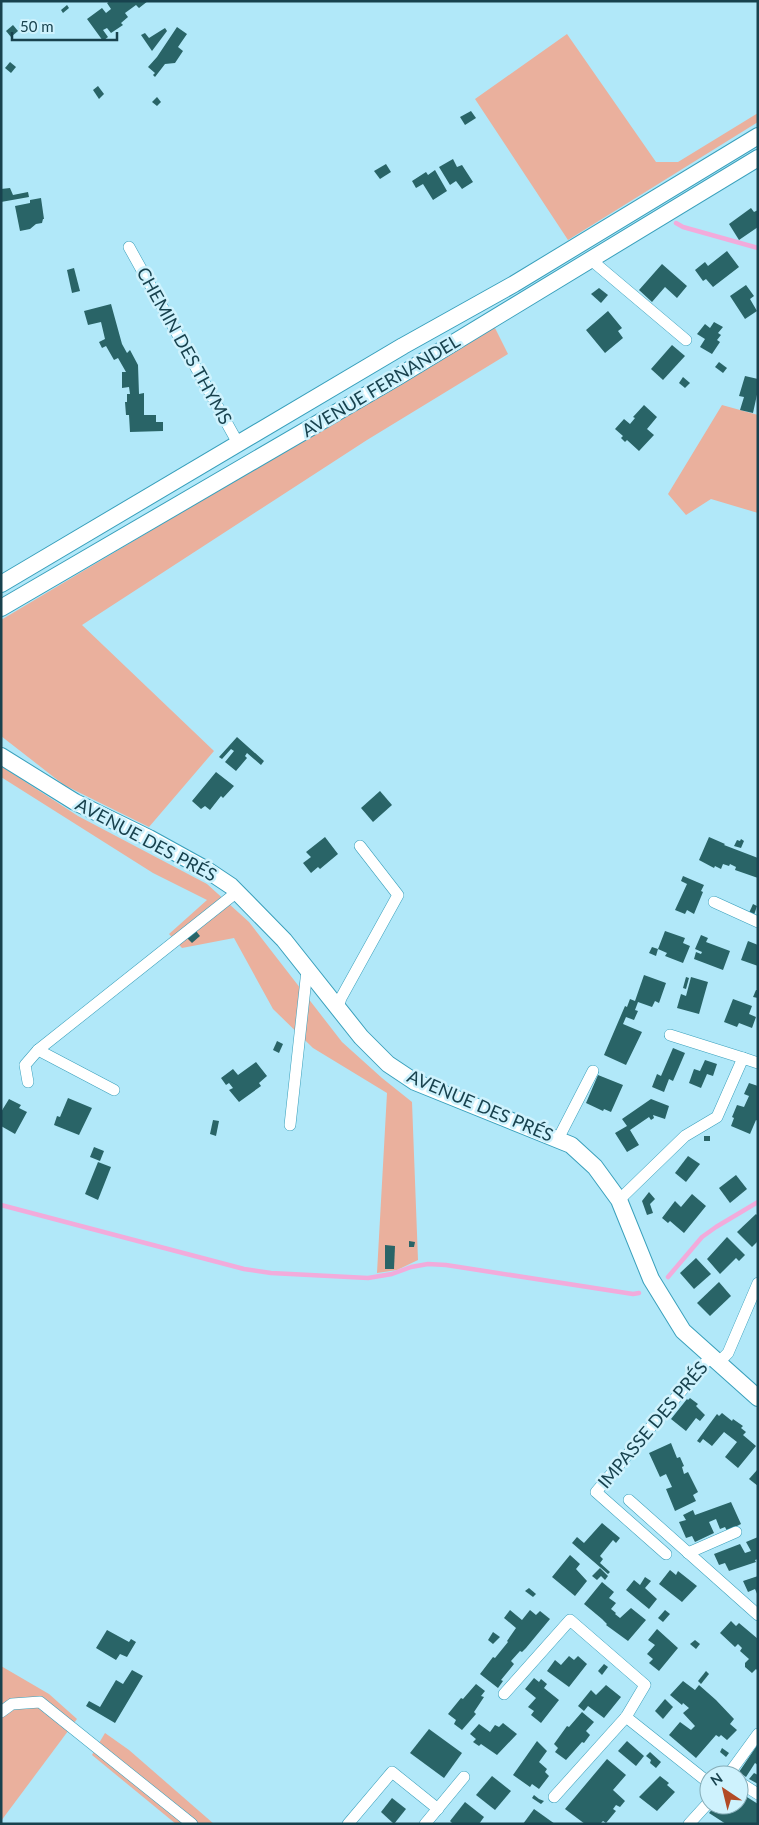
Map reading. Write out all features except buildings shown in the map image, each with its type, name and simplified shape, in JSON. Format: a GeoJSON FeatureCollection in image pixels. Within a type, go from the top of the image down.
{"type":"FeatureCollection","features":[{"type":"Feature","properties":{"kind":"main road","name":"AVENUE FERNANDEL"},"geometry":{"type":"LineString","coordinates":[[1,584],[239,445],[403,346],[514,284],[758,136]]}},
{"type":"Feature","properties":{"kind":"main road","name":"AVENUE FERNANDEL"},"geometry":{"type":"LineString","coordinates":[[1,608],[292,440],[758,158]]}},
{"type":"Feature","properties":{"kind":"main road","name":"AVENUE DES PRÉS"},"geometry":{"type":"LineString","coordinates":[[1,746],[29,774]]}},
{"type":"Feature","properties":{"kind":"main road","name":"AVENUE DES PRÉS"},"geometry":{"type":"LineString","coordinates":[[1,756],[75,802],[149,838],[207,870],[231,886],[284,940],[361,1037],[388,1064],[415,1082],[571,1145],[595,1167],[619,1200],[652,1279],[683,1332],[758,1398]]}},
{"type":"Feature","properties":{"kind":"street","name":"CHEMIN DES THYMS"},"geometry":{"type":"LineString","coordinates":[[129,247],[239,445]]}},
{"type":"Feature","properties":{"kind":"street"},"geometry":{"type":"LineString","coordinates":[[590,259],[686,340]]}},
{"type":"Feature","properties":{"kind":"street"},"geometry":{"type":"LineString","coordinates":[[338,1008],[341,998],[398,895],[360,846]]}},
{"type":"Feature","properties":{"kind":"street"},"geometry":{"type":"LineString","coordinates":[[28,1082],[25,1065],[38,1050],[237,892]]}},
{"type":"Feature","properties":{"kind":"street"},"geometry":{"type":"LineString","coordinates":[[714,902],[758,922]]}},
{"type":"Feature","properties":{"kind":"street"},"geometry":{"type":"LineString","coordinates":[[290,1125],[307,970]]}},
{"type":"Feature","properties":{"kind":"street"},"geometry":{"type":"LineString","coordinates":[[670,1035],[758,1062]]}},
{"type":"Feature","properties":{"kind":"street"},"geometry":{"type":"LineString","coordinates":[[38,1050],[114,1090]]}},
{"type":"Feature","properties":{"kind":"street"},"geometry":{"type":"LineString","coordinates":[[619,1200],[685,1136],[717,1117],[743,1058]]}},
{"type":"Feature","properties":{"kind":"street"},"geometry":{"type":"LineString","coordinates":[[558,1139],[593,1071]]}},
{"type":"Feature","properties":{"kind":"street"},"geometry":{"type":"LineString","coordinates":[[714,1360],[728,1354],[758,1283]]}},
{"type":"Feature","properties":{"kind":"street","name":"IMPASSE DES PRÉS"},"geometry":{"type":"LineString","coordinates":[[666,1554],[596,1492],[714,1360]]}},
{"type":"Feature","properties":{"kind":"street"},"geometry":{"type":"LineString","coordinates":[[629,1500],[756,1611]]}},
{"type":"Feature","properties":{"kind":"street"},"geometry":{"type":"LineString","coordinates":[[688,1553],[736,1532]]}},
{"type":"Feature","properties":{"kind":"street"},"geometry":{"type":"LineString","coordinates":[[504,1694],[570,1620],[645,1685],[626,1717],[554,1797]]}},
{"type":"Feature","properties":{"kind":"street"},"geometry":{"type":"LineString","coordinates":[[1,1712],[12,1704],[40,1702],[192,1824]]}},
{"type":"Feature","properties":{"kind":"street"},"geometry":{"type":"LineString","coordinates":[[626,1717],[699,1775]]}},
{"type":"Feature","properties":{"kind":"street"},"geometry":{"type":"LineString","coordinates":[[735,1765],[758,1734]]}},
{"type":"Feature","properties":{"kind":"street"},"geometry":{"type":"LineString","coordinates":[[348,1824],[392,1772],[438,1808]]}},
{"type":"Feature","properties":{"kind":"street"},"geometry":{"type":"LineString","coordinates":[[425,1824],[464,1778]]}},
{"type":"Feature","properties":{"kind":"street"},"geometry":{"type":"LineString","coordinates":[[689,1824],[699,1813]]}},
{"type":"Feature","properties":{"kind":"shaded area"},"geometry":{"type":"Polygon","coordinates":[[[567,34],[656,162],[678,162],[758,113],[758,122],[568,240],[475,99],[567,34]]]}},
{"type":"Feature","properties":{"kind":"shaded area"},"geometry":{"type":"Polygon","coordinates":[[[494,326],[508,354],[367,440],[82,625],[214,751],[149,827],[64,785],[1,736],[1,620],[494,326]]]}},
{"type":"Feature","properties":{"kind":"shaded area"},"geometry":{"type":"Polygon","coordinates":[[[722,405],[758,415],[758,513],[711,499],[686,515],[668,494],[722,405]]]}},
{"type":"Feature","properties":{"kind":"shaded area"},"geometry":{"type":"Polygon","coordinates":[[[1,766],[78,816],[207,884],[249,922],[342,1042],[412,1102],[418,1260],[397,1270],[377,1273],[387,1093],[313,1048],[273,1009],[234,938],[182,948],[169,934],[207,900],[153,873],[1,777],[1,766]]]}},
{"type":"Feature","properties":{"kind":"shaded area"},"geometry":{"type":"Polygon","coordinates":[[[1,1666],[49,1694],[77,1719],[1,1821],[1,1666]]]}},
{"type":"Feature","properties":{"kind":"shaded area"},"geometry":{"type":"Polygon","coordinates":[[[105,1733],[129,1750],[214,1824],[176,1824],[92,1755],[105,1733]]]}},
{"type":"Feature","properties":{"kind":"waterway"},"geometry":{"type":"LineString","coordinates":[[676,223],[683,227],[758,248]]}},
{"type":"Feature","properties":{"kind":"waterway"},"geometry":{"type":"LineString","coordinates":[[668,1277],[702,1237],[758,1202]]}},
{"type":"Feature","properties":{"kind":"waterway"},"geometry":{"type":"LineString","coordinates":[[1,1205],[244,1269],[271,1273],[368,1278],[392,1274],[411,1267],[428,1264],[446,1265],[633,1294],[639,1293]]}}]}
